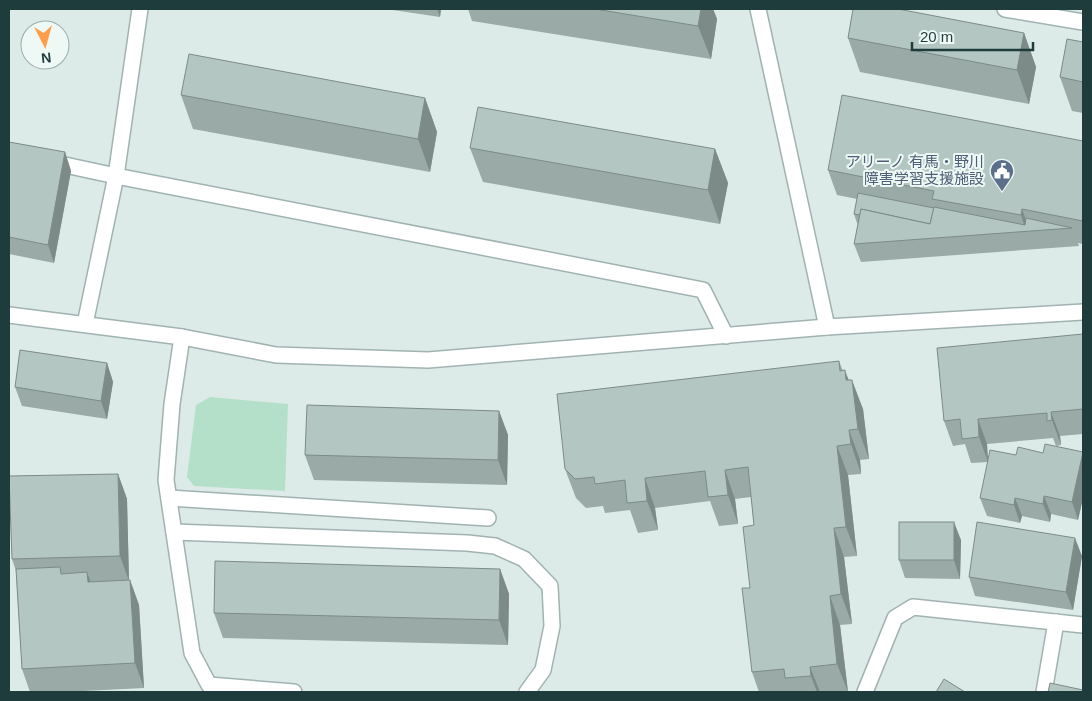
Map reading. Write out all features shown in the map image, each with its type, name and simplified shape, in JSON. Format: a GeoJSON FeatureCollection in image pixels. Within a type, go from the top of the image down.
{"type":"FeatureCollection","features":[{"type":"Feature","properties":{"kind":"street"},"geometry":{"type":"LineString","coordinates":[[85,324],[116,176],[140,9]]}},
{"type":"Feature","properties":{"kind":"street"},"geometry":{"type":"LineString","coordinates":[[758,9],[827,327]]}},
{"type":"Feature","properties":{"kind":"street"},"geometry":{"type":"LineString","coordinates":[[1005,9],[1083,22]]}},
{"type":"Feature","properties":{"kind":"street"},"geometry":{"type":"LineString","coordinates":[[38,160],[703,290],[726,336]]}},
{"type":"Feature","properties":{"kind":"street"},"geometry":{"type":"LineString","coordinates":[[9,315],[182,337],[276,355],[428,360],[827,327],[1083,312]]}},
{"type":"Feature","properties":{"kind":"street"},"geometry":{"type":"LineString","coordinates":[[182,337],[172,404],[166,480],[192,653],[209,685],[294,692]]}},
{"type":"Feature","properties":{"kind":"street"},"geometry":{"type":"LineString","coordinates":[[169,498],[488,518]]}},
{"type":"Feature","properties":{"kind":"street"},"geometry":{"type":"LineString","coordinates":[[174,532],[467,543],[495,546],[524,559],[550,586],[552,626],[543,670],[527,692]]}},
{"type":"Feature","properties":{"kind":"street"},"geometry":{"type":"LineString","coordinates":[[865,692],[895,618],[913,607],[1083,625]]}},
{"type":"Feature","properties":{"kind":"street"},"geometry":{"type":"LineString","coordinates":[[1044,692],[1056,622]]}},
{"type":"Feature","properties":{"kind":"green space"},"geometry":{"type":"Polygon","coordinates":[[[210,397],[288,404],[285,491],[194,486],[187,477],[196,405],[210,397]]]}},
{"type":"Feature","properties":{"kind":"building"},"geometry":{"type":"Polygon","coordinates":[[[595,9],[701,9],[698,26],[595,9]]]}},
{"type":"Feature","properties":{"kind":"building"},"geometry":{"type":"Polygon","coordinates":[[[853,9],[898,9],[1024,33],[1017,70],[848,38],[853,9]]]}},
{"type":"Feature","properties":{"kind":"building"},"geometry":{"type":"Polygon","coordinates":[[[1067,39],[1083,42],[1083,82],[1060,77],[1067,39]]]}},
{"type":"Feature","properties":{"kind":"building"},"geometry":{"type":"Polygon","coordinates":[[[189,54],[425,98],[418,139],[181,95],[189,54]]]}},
{"type":"Feature","properties":{"kind":"building"},"geometry":{"type":"Polygon","coordinates":[[[842,95],[1083,141],[1083,221],[1022,209],[1021,215],[932,199],[934,191],[828,170],[842,95]]]}},
{"type":"Feature","properties":{"kind":"building"},"geometry":{"type":"Polygon","coordinates":[[[478,107],[715,149],[708,190],[470,148],[478,107]]]}},
{"type":"Feature","properties":{"kind":"building"},"geometry":{"type":"Polygon","coordinates":[[[9,142],[65,152],[48,245],[9,237],[9,142]]]}},
{"type":"Feature","properties":{"kind":"building"},"geometry":{"type":"Polygon","coordinates":[[[858,193],[934,208],[930,224],[861,209],[860,215],[854,214],[858,193]]]}},
{"type":"Feature","properties":{"kind":"building"},"geometry":{"type":"Polygon","coordinates":[[[934,207],[1025,225],[1026,218],[1072,228],[854,244],[861,209],[930,224],[934,207]]]}},
{"type":"Feature","properties":{"kind":"building"},"geometry":{"type":"Polygon","coordinates":[[[1083,334],[1083,409],[1051,412],[1052,420],[1047,421],[1047,413],[978,419],[979,437],[962,439],[960,419],[944,421],[937,348],[1083,334]]]}},
{"type":"Feature","properties":{"kind":"building"},"geometry":{"type":"Polygon","coordinates":[[[20,350],[107,363],[101,401],[15,387],[20,350]]]}},
{"type":"Feature","properties":{"kind":"building"},"geometry":{"type":"Polygon","coordinates":[[[839,361],[840,371],[845,370],[846,380],[852,380],[858,429],[849,430],[851,444],[837,446],[846,527],[834,528],[841,594],[830,596],[837,664],[810,667],[811,676],[785,678],[784,669],[752,672],[742,588],[750,588],[743,527],[754,525],[748,467],[725,470],[728,495],[708,497],[705,471],[645,478],[647,501],[627,503],[625,480],[595,484],[594,477],[575,479],[565,469],[557,394],[839,361]]]}},
{"type":"Feature","properties":{"kind":"building"},"geometry":{"type":"Polygon","coordinates":[[[307,405],[499,411],[498,460],[305,455],[307,405]]]}},
{"type":"Feature","properties":{"kind":"building"},"geometry":{"type":"Polygon","coordinates":[[[1045,444],[1083,452],[1072,502],[1044,496],[1043,504],[1015,498],[1014,505],[980,498],[990,450],[1016,455],[1018,447],[1043,453],[1045,444]]]}},
{"type":"Feature","properties":{"kind":"building"},"geometry":{"type":"Polygon","coordinates":[[[118,474],[120,556],[12,559],[9,476],[118,474]]]}},
{"type":"Feature","properties":{"kind":"building"},"geometry":{"type":"Polygon","coordinates":[[[899,522],[954,522],[954,560],[899,560],[899,522]]]}},
{"type":"Feature","properties":{"kind":"building"},"geometry":{"type":"Polygon","coordinates":[[[977,522],[1075,538],[1066,592],[969,577],[977,522]]]}},
{"type":"Feature","properties":{"kind":"building"},"geometry":{"type":"Polygon","coordinates":[[[215,561],[500,569],[499,620],[214,613],[215,561]]]}},
{"type":"Feature","properties":{"kind":"building"},"geometry":{"type":"Polygon","coordinates":[[[60,567],[61,574],[87,572],[88,582],[130,580],[135,663],[22,669],[16,569],[60,567]]]}},
{"type":"Feature","properties":{"kind":"building"},"geometry":{"type":"Polygon","coordinates":[[[944,679],[965,692],[936,692],[944,679]]]}},
{"type":"Feature","properties":{"kind":"building"},"geometry":{"type":"Polygon","coordinates":[[[1050,683],[1083,690],[1083,692],[1048,692],[1050,683]]]}},
{"type":"Feature","properties":{"kind":"place","name":"アリーノ 有馬・野川 障害学習支援施設"},"geometry":{"type":"Point","coordinates":[1002,192]}}]}
